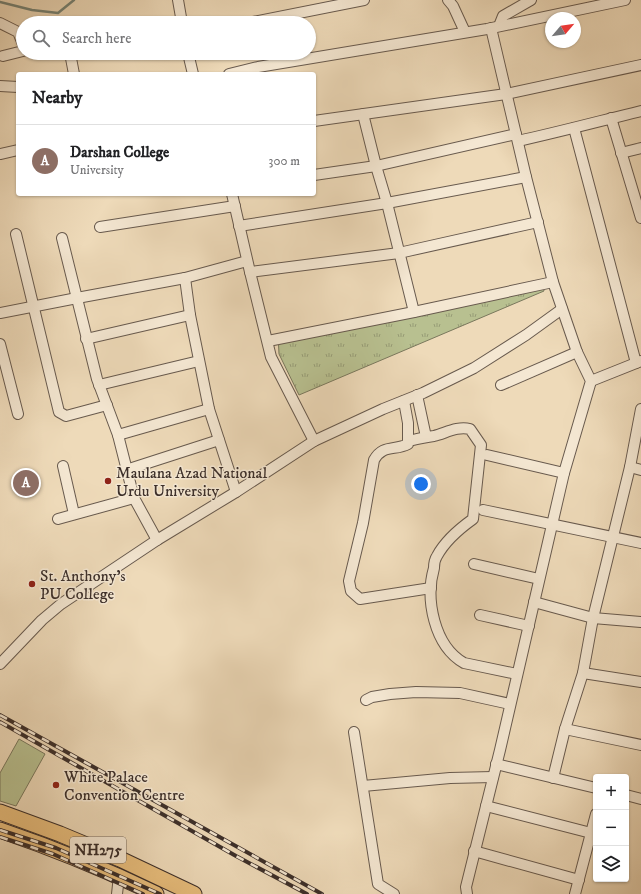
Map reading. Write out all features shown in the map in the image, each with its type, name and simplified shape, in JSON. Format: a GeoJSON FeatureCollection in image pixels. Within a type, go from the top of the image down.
{"type":"FeatureCollection","features":[{"type":"Feature","properties":{"kind":"highway","name":"NH275"},"geometry":{"type":"LineString","coordinates":[[0,812],[60,834],[120,859],[194,894]]}},
{"type":"Feature","properties":{"kind":"highway","name":"NH275"},"geometry":{"type":"LineString","coordinates":[[0,830],[59,850],[156,894]]}},
{"type":"Feature","properties":{"kind":"street"},"geometry":{"type":"LineString","coordinates":[[178,0],[181,16]]}},
{"type":"Feature","properties":{"kind":"street"},"geometry":{"type":"LineString","coordinates":[[283,16],[364,0]]}},
{"type":"Feature","properties":{"kind":"street"},"geometry":{"type":"LineString","coordinates":[[448,0],[453,6],[465,32]]}},
{"type":"Feature","properties":{"kind":"street"},"geometry":{"type":"LineString","coordinates":[[467,894],[466,887],[474,851],[529,626],[564,473],[591,381],[577,352],[553,282],[506,94],[495,27],[503,16],[531,0]]}},
{"type":"Feature","properties":{"kind":"street"},"geometry":{"type":"LineString","coordinates":[[316,57],[495,27],[625,0]]}},
{"type":"Feature","properties":{"kind":"street"},"geometry":{"type":"LineString","coordinates":[[0,23],[16,31]]}},
{"type":"Feature","properties":{"kind":"street"},"geometry":{"type":"LineString","coordinates":[[3,56],[16,53]]}},
{"type":"Feature","properties":{"kind":"street"},"geometry":{"type":"LineString","coordinates":[[71,60],[74,72]]}},
{"type":"Feature","properties":{"kind":"street"},"geometry":{"type":"LineString","coordinates":[[190,60],[193,72]]}},
{"type":"Feature","properties":{"kind":"street"},"geometry":{"type":"LineString","coordinates":[[237,72],[299,60]]}},
{"type":"Feature","properties":{"kind":"street"},"geometry":{"type":"LineString","coordinates":[[316,121],[506,94],[641,65]]}},
{"type":"Feature","properties":{"kind":"street"},"geometry":{"type":"LineString","coordinates":[[0,86],[16,87]]}},
{"type":"Feature","properties":{"kind":"street"},"geometry":{"type":"LineString","coordinates":[[316,175],[376,166],[574,128],[641,111]]}},
{"type":"Feature","properties":{"kind":"street"},"geometry":{"type":"LineString","coordinates":[[363,114],[414,312]]}},
{"type":"Feature","properties":{"kind":"street"},"geometry":{"type":"LineString","coordinates":[[611,118],[621,153],[638,196],[641,218]]}},
{"type":"Feature","properties":{"kind":"street"},"geometry":{"type":"LineString","coordinates":[[574,128],[638,362],[591,381]]}},
{"type":"Feature","properties":{"kind":"street"},"geometry":{"type":"LineString","coordinates":[[621,153],[641,148]]}},
{"type":"Feature","properties":{"kind":"street"},"geometry":{"type":"LineString","coordinates":[[1,154],[16,150]]}},
{"type":"Feature","properties":{"kind":"street"},"geometry":{"type":"LineString","coordinates":[[239,226],[387,203],[526,177]]}},
{"type":"Feature","properties":{"kind":"street"},"geometry":{"type":"LineString","coordinates":[[232,196],[271,357],[314,440]]}},
{"type":"Feature","properties":{"kind":"street"},"geometry":{"type":"LineString","coordinates":[[100,227],[235,206]]}},
{"type":"Feature","properties":{"kind":"street"},"geometry":{"type":"LineString","coordinates":[[250,272],[400,253],[538,222]]}},
{"type":"Feature","properties":{"kind":"street"},"geometry":{"type":"LineString","coordinates":[[16,234],[59,412],[66,416],[107,406]]}},
{"type":"Feature","properties":{"kind":"street"},"geometry":{"type":"LineString","coordinates":[[62,238],[86,339],[99,386],[118,435],[134,498],[157,540]]}},
{"type":"Feature","properties":{"kind":"street"},"geometry":{"type":"LineString","coordinates":[[0,313],[185,278],[247,261]]}},
{"type":"Feature","properties":{"kind":"street"},"geometry":{"type":"LineString","coordinates":[[185,278],[190,315],[209,409],[236,492]]}},
{"type":"Feature","properties":{"kind":"street"},"geometry":{"type":"LineString","coordinates":[[268,341],[553,282]]}},
{"type":"Feature","properties":{"kind":"street"},"geometry":{"type":"LineString","coordinates":[[0,664],[42,620],[61,604],[157,540],[236,492],[314,440],[404,401],[474,368],[526,335],[562,309]]}},
{"type":"Feature","properties":{"kind":"street"},"geometry":{"type":"LineString","coordinates":[[86,339],[190,315]]}},
{"type":"Feature","properties":{"kind":"street"},"geometry":{"type":"LineString","coordinates":[[0,344],[18,414]]}},
{"type":"Feature","properties":{"kind":"street"},"geometry":{"type":"LineString","coordinates":[[501,385],[577,352]]}},
{"type":"Feature","properties":{"kind":"street"},"geometry":{"type":"LineString","coordinates":[[99,386],[199,361]]}},
{"type":"Feature","properties":{"kind":"street"},"geometry":{"type":"LineString","coordinates":[[417,395],[426,437]]}},
{"type":"Feature","properties":{"kind":"street"},"geometry":{"type":"LineString","coordinates":[[404,401],[408,423],[409,441]]}},
{"type":"Feature","properties":{"kind":"street"},"geometry":{"type":"LineString","coordinates":[[118,435],[209,409]]}},
{"type":"Feature","properties":{"kind":"street"},"geometry":{"type":"LineString","coordinates":[[553,778],[565,729],[583,673],[593,618],[630,468],[641,409]]}},
{"type":"Feature","properties":{"kind":"street"},"geometry":{"type":"LineString","coordinates":[[431,588],[360,599],[351,591],[349,581],[363,523],[374,460],[382,450],[406,445],[409,441],[454,429],[466,428],[470,429],[481,445],[473,519],[449,539],[436,557],[431,578],[431,588],[431,605],[434,621],[443,642],[457,659],[464,663],[517,674]]}},
{"type":"Feature","properties":{"kind":"street"},"geometry":{"type":"LineString","coordinates":[[126,470],[219,440]]}},
{"type":"Feature","properties":{"kind":"street"},"geometry":{"type":"LineString","coordinates":[[488,455],[564,473]]}},
{"type":"Feature","properties":{"kind":"street"},"geometry":{"type":"LineString","coordinates":[[63,466],[74,514]]}},
{"type":"Feature","properties":{"kind":"street"},"geometry":{"type":"LineString","coordinates":[[630,468],[641,470]]}},
{"type":"Feature","properties":{"kind":"street"},"geometry":{"type":"LineString","coordinates":[[58,519],[134,498]]}},
{"type":"Feature","properties":{"kind":"street"},"geometry":{"type":"LineString","coordinates":[[482,510],[641,543]]}},
{"type":"Feature","properties":{"kind":"street"},"geometry":{"type":"LineString","coordinates":[[474,564],[539,580]]}},
{"type":"Feature","properties":{"kind":"street"},"geometry":{"type":"LineString","coordinates":[[534,602],[593,618],[641,622]]}},
{"type":"Feature","properties":{"kind":"street"},"geometry":{"type":"LineString","coordinates":[[480,615],[529,626]]}},
{"type":"Feature","properties":{"kind":"street"},"geometry":{"type":"LineString","coordinates":[[583,673],[641,682]]}},
{"type":"Feature","properties":{"kind":"street"},"geometry":{"type":"LineString","coordinates":[[366,700],[372,697],[390,694],[416,692],[460,693],[510,704]]}},
{"type":"Feature","properties":{"kind":"street"},"geometry":{"type":"LineString","coordinates":[[565,729],[641,745]]}},
{"type":"Feature","properties":{"kind":"street"},"geometry":{"type":"LineString","coordinates":[[354,732],[378,884],[394,894]]}},
{"type":"Feature","properties":{"kind":"street"},"geometry":{"type":"LineString","coordinates":[[496,764],[593,787]]}},
{"type":"Feature","properties":{"kind":"street"},"geometry":{"type":"LineString","coordinates":[[363,786],[450,778],[493,777]]}},
{"type":"Feature","properties":{"kind":"street"},"geometry":{"type":"LineString","coordinates":[[629,797],[641,799]]}},
{"type":"Feature","properties":{"kind":"street"},"geometry":{"type":"LineString","coordinates":[[486,806],[591,833]]}},
{"type":"Feature","properties":{"kind":"street"},"geometry":{"type":"LineString","coordinates":[[575,894],[593,825]]}},
{"type":"Feature","properties":{"kind":"street"},"geometry":{"type":"LineString","coordinates":[[474,851],[579,880]]}},
{"type":"Feature","properties":{"kind":"street"},"geometry":{"type":"LineString","coordinates":[[117,894],[119,876]]}},
{"type":"Feature","properties":{"kind":"green space"},"geometry":{"type":"Polygon","coordinates":[[[543,286],[544,291],[299,395],[279,354],[278,334],[543,286]]]}},
{"type":"Feature","properties":{"kind":"green space"},"geometry":{"type":"Polygon","coordinates":[[[19,739],[45,754],[16,806],[0,801],[0,773],[19,739]]]}},
{"type":"Feature","properties":{"kind":"waterway"},"geometry":{"type":"LineString","coordinates":[[0,2],[32,10],[58,13],[74,0]]}},
{"type":"Feature","properties":{"kind":"railway"},"geometry":{"type":"LineString","coordinates":[[0,715],[322,894]]}},
{"type":"Feature","properties":{"kind":"railway"},"geometry":{"type":"LineString","coordinates":[[0,722],[236,856],[307,894]]}},
{"type":"Feature","properties":{"kind":"railway"},"geometry":{"type":"LineString","coordinates":[[0,830],[56,848],[160,894]]}},
{"type":"Feature","properties":{"kind":"railway"},"geometry":{"type":"LineString","coordinates":[[0,837],[53,854],[143,894]]}},
{"type":"Feature","properties":{"kind":"place","name":"Maulana Azad National Urdu University"},"geometry":{"type":"Point","coordinates":[108,481]}},
{"type":"Feature","properties":{"kind":"place","name":"Darshan College"},"geometry":{"type":"Point","coordinates":[26,483]}},
{"type":"Feature","properties":{"kind":"place","name":"St. Anthony's PU College"},"geometry":{"type":"Point","coordinates":[32,584]}},
{"type":"Feature","properties":{"kind":"place","name":"White Palace Convention Centre"},"geometry":{"type":"Point","coordinates":[56,785]}}]}
